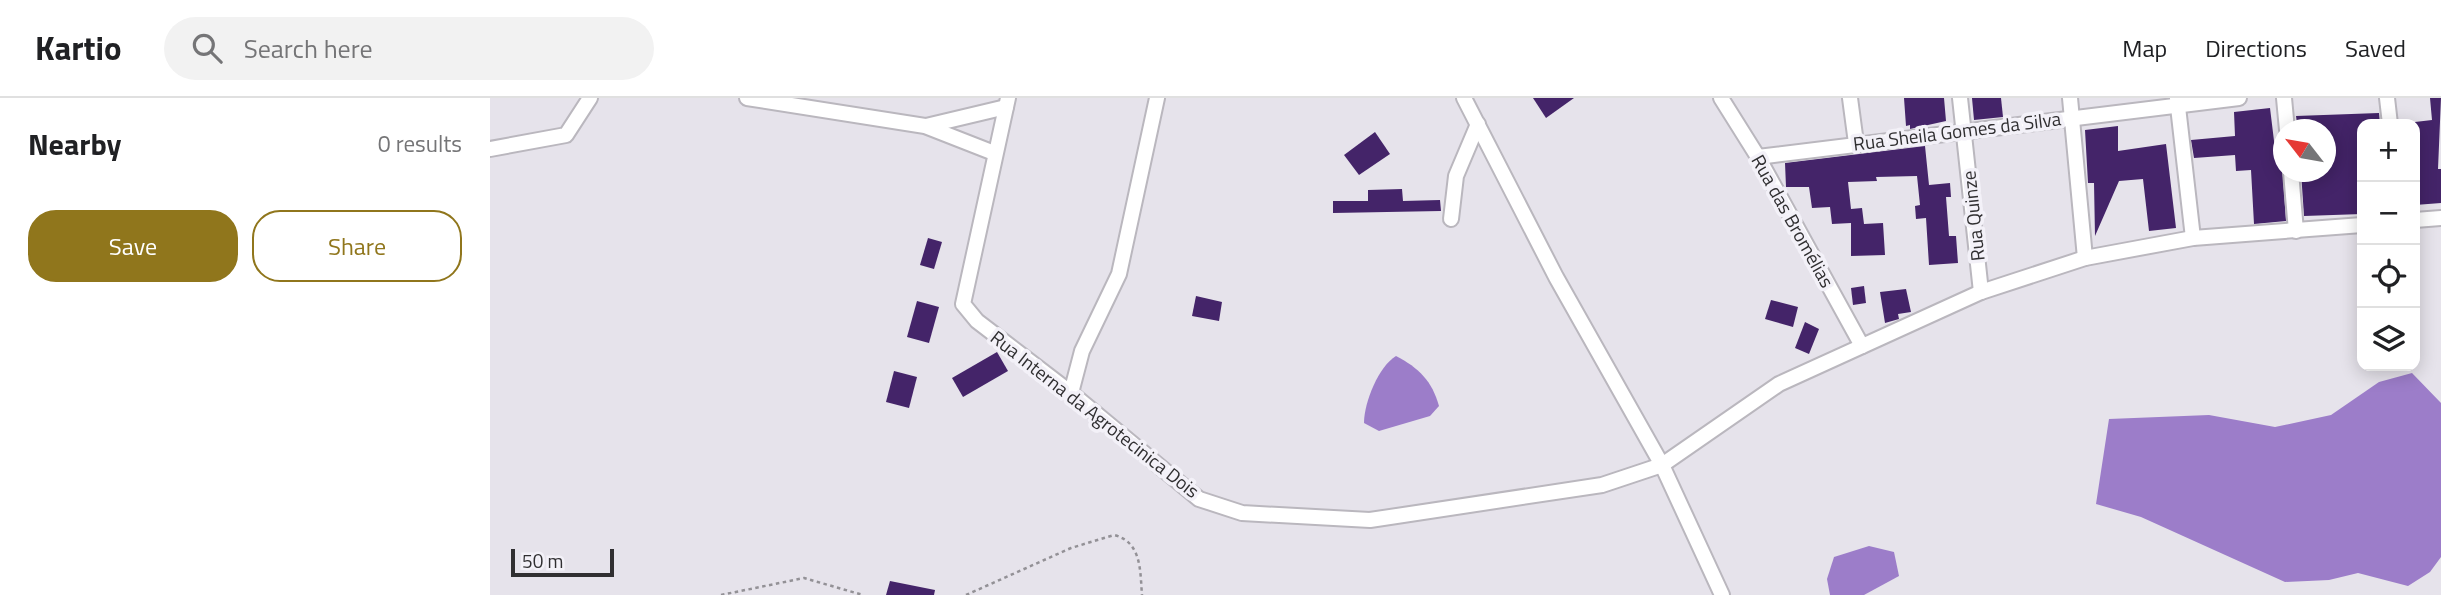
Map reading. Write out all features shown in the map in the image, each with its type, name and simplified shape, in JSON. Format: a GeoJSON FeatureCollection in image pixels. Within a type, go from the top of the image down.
{"type":"FeatureCollection","features":[{"type":"Feature","properties":{"kind":"street"},"geometry":{"type":"LineString","coordinates":[[490,149],[566,135],[590,98]]}},
{"type":"Feature","properties":{"kind":"street"},"geometry":{"type":"LineString","coordinates":[[747,98],[925,126],[994,153],[1007,102]]}},
{"type":"Feature","properties":{"kind":"street"},"geometry":{"type":"LineString","coordinates":[[1071,393],[1082,351],[1119,274],[1157,98]]}},
{"type":"Feature","properties":{"kind":"street"},"geometry":{"type":"LineString","coordinates":[[1464,98],[1556,276],[1662,466],[1722,595]]}},
{"type":"Feature","properties":{"kind":"street","name":"Rua das Bromélias"},"geometry":{"type":"LineString","coordinates":[[1721,98],[1758,157],[1862,346]]}},
{"type":"Feature","properties":{"kind":"street"},"geometry":{"type":"LineString","coordinates":[[1850,98],[1856,143]]}},
{"type":"Feature","properties":{"kind":"street","name":"Rua Quinze"},"geometry":{"type":"LineString","coordinates":[[1961,98],[1981,292]]}},
{"type":"Feature","properties":{"kind":"street"},"geometry":{"type":"LineString","coordinates":[[2070,98],[2085,258]]}},
{"type":"Feature","properties":{"kind":"street","name":"Rua Sheila Gomes da Silva"},"geometry":{"type":"LineString","coordinates":[[1758,157],[2178,102],[2239,98]]}},
{"type":"Feature","properties":{"kind":"street"},"geometry":{"type":"LineString","coordinates":[[2284,98],[2286,119]]}},
{"type":"Feature","properties":{"kind":"street"},"geometry":{"type":"LineString","coordinates":[[2387,98],[2389,119]]}},
{"type":"Feature","properties":{"kind":"street"},"geometry":{"type":"LineString","coordinates":[[925,126],[1007,102]]}},
{"type":"Feature","properties":{"kind":"street"},"geometry":{"type":"LineString","coordinates":[[2178,102],[2193,238]]}},
{"type":"Feature","properties":{"kind":"street"},"geometry":{"type":"LineString","coordinates":[[1451,219],[1455,176],[1478,124]]}},
{"type":"Feature","properties":{"kind":"street","name":"Rua Interna da Agrotecinica Dois"},"geometry":{"type":"LineString","coordinates":[[994,153],[963,295],[963,304],[977,321],[1071,393],[1199,499],[1242,513],[1370,520],[1602,485],[1662,466],[1779,384],[1981,292],[2085,258],[2193,238],[2357,225]]}},
{"type":"Feature","properties":{"kind":"street"},"geometry":{"type":"LineString","coordinates":[[2292,182],[2296,231]]}},
{"type":"Feature","properties":{"kind":"street"},"geometry":{"type":"LineString","coordinates":[[2420,220],[2441,218]]}},
{"type":"Feature","properties":{"kind":"path"},"geometry":{"type":"LineString","coordinates":[[967,595],[1071,548],[1114,535],[1132,544],[1138,558],[1142,595]]}},
{"type":"Feature","properties":{"kind":"path"},"geometry":{"type":"LineString","coordinates":[[721,595],[804,578],[863,595]]}},
{"type":"Feature","properties":{"kind":"shaded area"},"geometry":{"type":"Polygon","coordinates":[[[1396,356],[1424,376],[1433,389],[1439,406],[1430,416],[1379,431],[1364,423],[1367,405],[1378,376],[1396,356]]]}},
{"type":"Feature","properties":{"kind":"shaded area"},"geometry":{"type":"Polygon","coordinates":[[[2412,373],[2441,403],[2441,557],[2430,572],[2408,586],[2358,573],[2329,580],[2285,582],[2141,517],[2096,504],[2109,419],[2209,415],[2275,427],[2331,415],[2379,382],[2412,373]]]}},
{"type":"Feature","properties":{"kind":"shaded area"},"geometry":{"type":"Polygon","coordinates":[[[1869,546],[1894,552],[1899,576],[1864,595],[1830,595],[1827,579],[1834,557],[1869,546]]]}},
{"type":"Feature","properties":{"kind":"building"},"geometry":{"type":"Polygon","coordinates":[[[1533,98],[1574,98],[1546,118],[1533,98]]]}},
{"type":"Feature","properties":{"kind":"building"},"geometry":{"type":"Polygon","coordinates":[[[1904,98],[1944,98],[1946,121],[1910,129],[1910,125],[1906,126],[1904,98]]]}},
{"type":"Feature","properties":{"kind":"building"},"geometry":{"type":"Polygon","coordinates":[[[1972,98],[2001,98],[2003,117],[1974,120],[1972,98]]]}},
{"type":"Feature","properties":{"kind":"building"},"geometry":{"type":"Polygon","coordinates":[[[2430,98],[2441,98],[2438,169],[2441,169],[2441,203],[2420,205],[2420,121],[2432,120],[2430,98]]]}},
{"type":"Feature","properties":{"kind":"building"},"geometry":{"type":"Polygon","coordinates":[[[2270,108],[2273,182],[2283,182],[2286,221],[2254,224],[2251,170],[2236,171],[2235,155],[2194,158],[2191,140],[2235,136],[2234,112],[2270,108]]]}},
{"type":"Feature","properties":{"kind":"building"},"geometry":{"type":"Polygon","coordinates":[[[2379,113],[2380,119],[2357,119],[2357,214],[2304,216],[2302,182],[2336,182],[2336,119],[2296,119],[2296,116],[2379,113]]]}},
{"type":"Feature","properties":{"kind":"building"},"geometry":{"type":"Polygon","coordinates":[[[2118,126],[2118,151],[2166,144],[2176,228],[2149,231],[2143,179],[2119,181],[2095,236],[2094,183],[2088,183],[2085,130],[2118,126]]]}},
{"type":"Feature","properties":{"kind":"building"},"geometry":{"type":"Polygon","coordinates":[[[1375,132],[1390,154],[1359,175],[1344,155],[1375,132]]]}},
{"type":"Feature","properties":{"kind":"building"},"geometry":{"type":"Polygon","coordinates":[[[1925,146],[1929,185],[1950,183],[1951,197],[1946,197],[1949,236],[1956,236],[1958,263],[1929,265],[1926,218],[1916,219],[1915,206],[1920,205],[1917,176],[1876,177],[1877,181],[1848,182],[1851,209],[1862,208],[1864,224],[1883,223],[1885,255],[1851,256],[1851,223],[1832,224],[1830,207],[1812,208],[1809,187],[1786,187],[1785,163],[1925,146]]]}},
{"type":"Feature","properties":{"kind":"building"},"geometry":{"type":"Polygon","coordinates":[[[1402,189],[1403,201],[1440,200],[1441,211],[1333,213],[1333,201],[1368,201],[1368,190],[1402,189]]]}},
{"type":"Feature","properties":{"kind":"building"},"geometry":{"type":"Polygon","coordinates":[[[928,238],[942,242],[934,269],[920,265],[928,238]]]}},
{"type":"Feature","properties":{"kind":"building"},"geometry":{"type":"Polygon","coordinates":[[[1864,286],[1866,303],[1853,305],[1851,288],[1864,286]]]}},
{"type":"Feature","properties":{"kind":"building"},"geometry":{"type":"Polygon","coordinates":[[[1906,289],[1911,312],[1898,314],[1899,319],[1885,323],[1880,292],[1906,289]]]}},
{"type":"Feature","properties":{"kind":"building"},"geometry":{"type":"Polygon","coordinates":[[[1196,296],[1222,302],[1219,321],[1192,316],[1196,296]]]}},
{"type":"Feature","properties":{"kind":"building"},"geometry":{"type":"Polygon","coordinates":[[[1771,300],[1798,307],[1793,327],[1765,319],[1771,300]]]}},
{"type":"Feature","properties":{"kind":"building"},"geometry":{"type":"Polygon","coordinates":[[[917,301],[939,307],[929,343],[907,337],[917,301]]]}},
{"type":"Feature","properties":{"kind":"building"},"geometry":{"type":"Polygon","coordinates":[[[1805,322],[1819,329],[1809,354],[1795,348],[1805,322]]]}},
{"type":"Feature","properties":{"kind":"building"},"geometry":{"type":"Polygon","coordinates":[[[997,352],[1008,371],[963,397],[952,378],[997,352]]]}},
{"type":"Feature","properties":{"kind":"building"},"geometry":{"type":"Polygon","coordinates":[[[894,371],[917,377],[909,408],[886,402],[894,371]]]}},
{"type":"Feature","properties":{"kind":"building"},"geometry":{"type":"Polygon","coordinates":[[[890,581],[935,590],[934,595],[886,595],[890,581]]]}}]}
